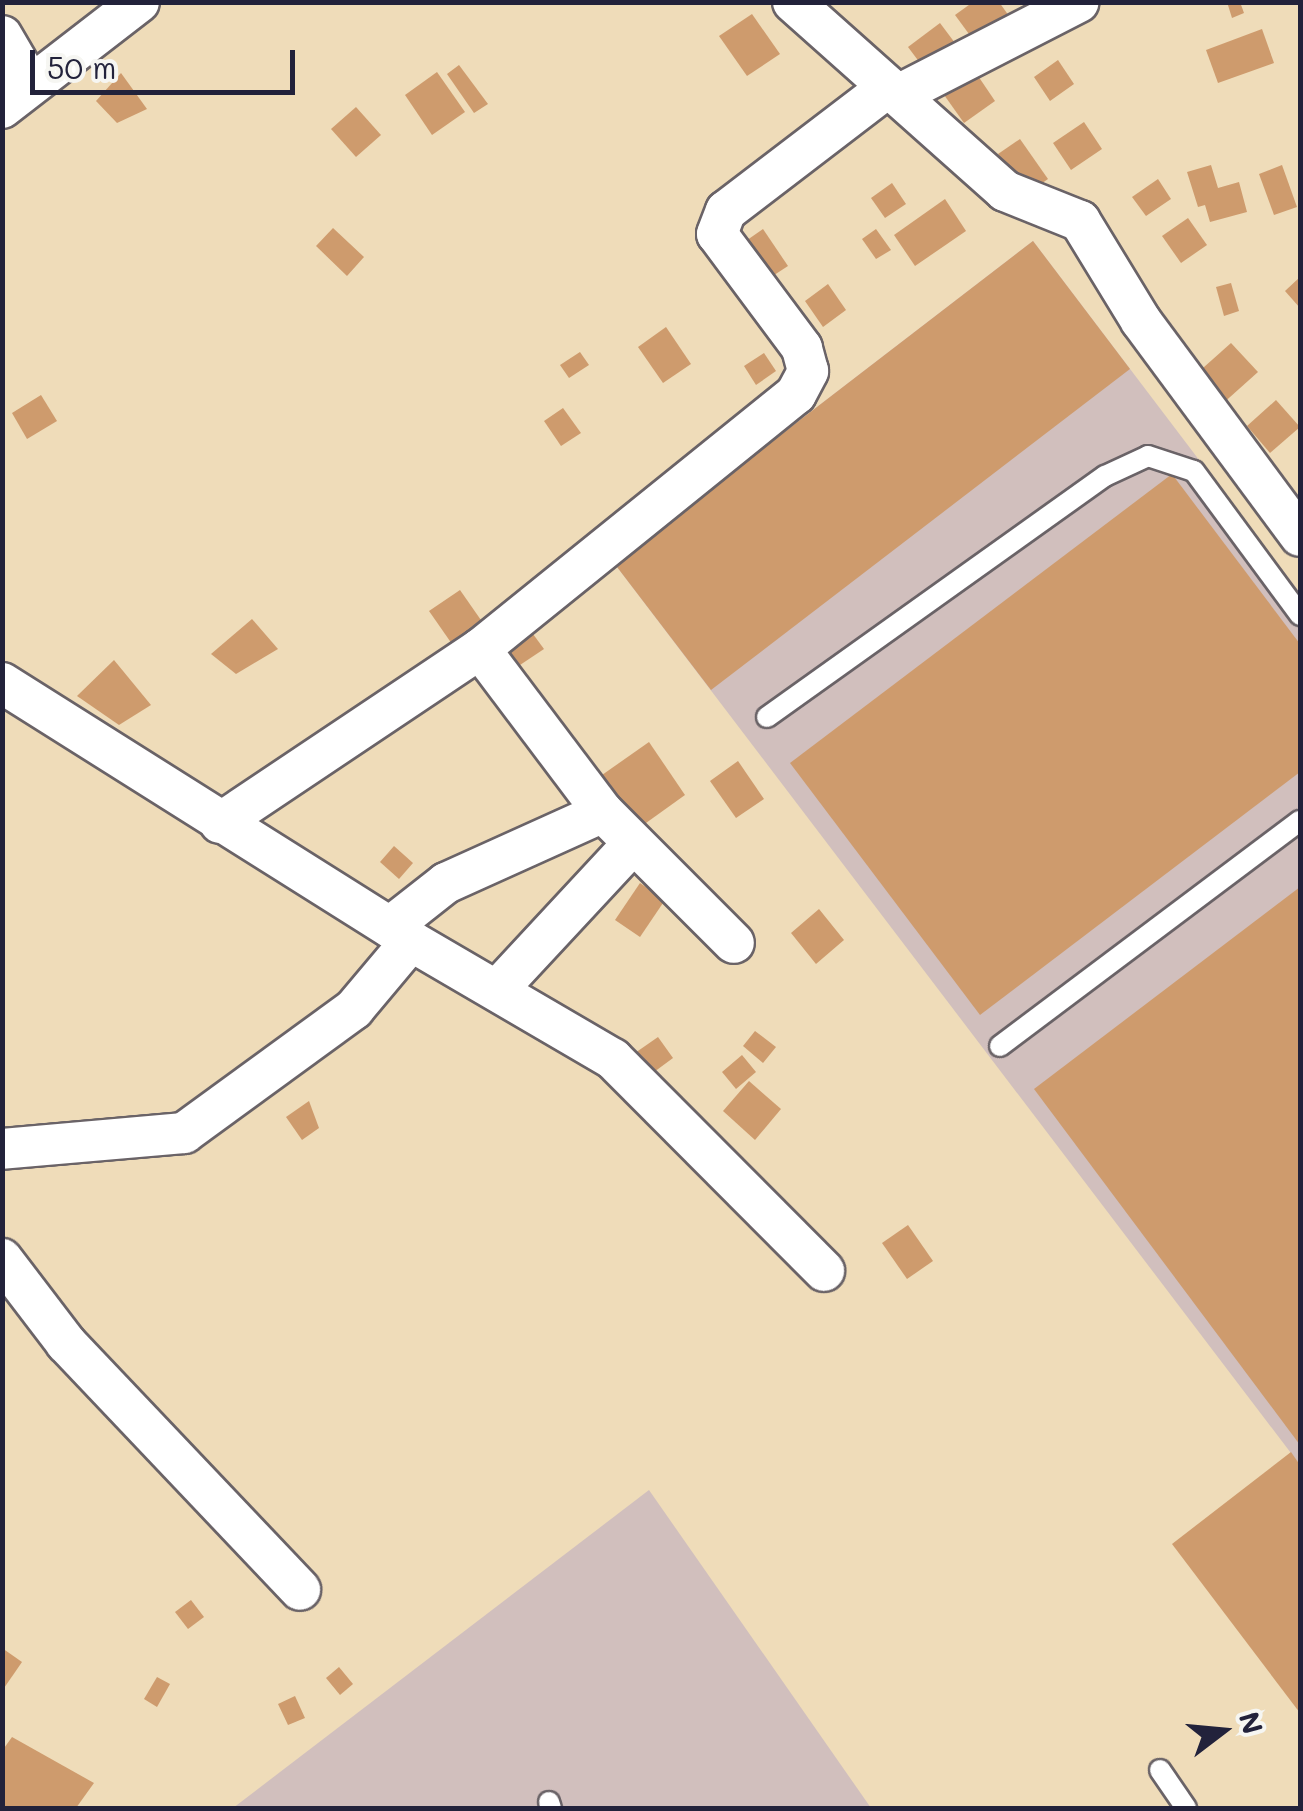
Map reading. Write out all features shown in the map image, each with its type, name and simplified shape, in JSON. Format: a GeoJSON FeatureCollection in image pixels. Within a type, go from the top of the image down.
{"type":"FeatureCollection","features":[{"type":"Feature","properties":{"kind":"street"},"geometry":{"type":"LineString","coordinates":[[2,36],[16,96],[140,2]]}},
{"type":"Feature","properties":{"kind":"street"},"geometry":{"type":"LineString","coordinates":[[793,2],[1018,200],[1080,221],[1141,321],[1300,536]]}},
{"type":"Feature","properties":{"kind":"street"},"geometry":{"type":"LineString","coordinates":[[220,823],[480,649],[796,394],[808,371],[802,348],[718,234],[726,211],[893,91],[1079,2]]}},
{"type":"Feature","properties":{"kind":"street"},"geometry":{"type":"LineString","coordinates":[[480,649],[603,812],[734,943]]}},
{"type":"Feature","properties":{"kind":"street"},"geometry":{"type":"LineString","coordinates":[[2,683],[400,934],[613,1059],[824,1271]]}},
{"type":"Feature","properties":{"kind":"street"},"geometry":{"type":"LineString","coordinates":[[2,1149],[184,1133],[354,1008],[400,934],[446,882],[603,812]]}},
{"type":"Feature","properties":{"kind":"street"},"geometry":{"type":"LineString","coordinates":[[498,989],[632,845]]}},
{"type":"Feature","properties":{"kind":"street"},"geometry":{"type":"LineString","coordinates":[[2,1259],[66,1343],[300,1590]]}},
{"type":"Feature","properties":{"kind":"lane"},"geometry":{"type":"LineString","coordinates":[[767,717],[1104,476],[1148,456],[1194,470],[1300,615]]}},
{"type":"Feature","properties":{"kind":"lane"},"geometry":{"type":"LineString","coordinates":[[1000,1046],[1300,821]]}},
{"type":"Feature","properties":{"kind":"lane"},"geometry":{"type":"LineString","coordinates":[[1160,1770],[1186,1808]]}},
{"type":"Feature","properties":{"kind":"shaded area"},"geometry":{"type":"Polygon","coordinates":[[[1033,241],[1300,593],[1300,1465],[614,563],[1033,241]]]}},
{"type":"Feature","properties":{"kind":"shaded area"},"geometry":{"type":"Polygon","coordinates":[[[649,1490],[871,1808],[233,1808],[649,1490]]]}},
{"type":"Feature","properties":{"kind":"building"},"geometry":{"type":"Polygon","coordinates":[[[973,2],[999,2],[1014,23],[980,49],[955,15],[973,2]]]}},
{"type":"Feature","properties":{"kind":"building"},"geometry":{"type":"Polygon","coordinates":[[[1227,2],[1240,2],[1244,13],[1232,18],[1227,2]]]}},
{"type":"Feature","properties":{"kind":"building"},"geometry":{"type":"Polygon","coordinates":[[[752,14],[780,54],[747,76],[719,36],[752,14]]]}},
{"type":"Feature","properties":{"kind":"building"},"geometry":{"type":"Polygon","coordinates":[[[940,23],[958,47],[926,71],[908,47],[940,23]]]}},
{"type":"Feature","properties":{"kind":"building"},"geometry":{"type":"Polygon","coordinates":[[[1262,29],[1274,63],[1218,83],[1206,50],[1262,29]]]}},
{"type":"Feature","properties":{"kind":"building"},"geometry":{"type":"Polygon","coordinates":[[[1058,60],[1074,84],[1050,101],[1034,77],[1058,60]]]}},
{"type":"Feature","properties":{"kind":"building"},"geometry":{"type":"Polygon","coordinates":[[[459,65],[488,104],[474,113],[447,74],[459,65]]]}},
{"type":"Feature","properties":{"kind":"building"},"geometry":{"type":"Polygon","coordinates":[[[974,70],[995,101],[964,123],[942,92],[974,70]]]}},
{"type":"Feature","properties":{"kind":"building"},"geometry":{"type":"Polygon","coordinates":[[[437,72],[465,112],[432,135],[405,95],[437,72]]]}},
{"type":"Feature","properties":{"kind":"building"},"geometry":{"type":"Polygon","coordinates":[[[121,73],[147,109],[117,123],[96,101],[121,73]]]}},
{"type":"Feature","properties":{"kind":"building"},"geometry":{"type":"Polygon","coordinates":[[[356,107],[381,135],[356,157],[331,129],[356,107]]]}},
{"type":"Feature","properties":{"kind":"building"},"geometry":{"type":"Polygon","coordinates":[[[1084,122],[1102,149],[1071,170],[1053,143],[1084,122]]]}},
{"type":"Feature","properties":{"kind":"building"},"geometry":{"type":"Polygon","coordinates":[[[1020,139],[1048,179],[1025,195],[998,154],[1020,139]]]}},
{"type":"Feature","properties":{"kind":"building"},"geometry":{"type":"Polygon","coordinates":[[[1211,165],[1218,188],[1239,182],[1247,212],[1210,222],[1205,205],[1198,207],[1187,172],[1211,165]]]}},
{"type":"Feature","properties":{"kind":"building"},"geometry":{"type":"Polygon","coordinates":[[[1282,165],[1297,207],[1274,215],[1259,174],[1282,165]]]}},
{"type":"Feature","properties":{"kind":"building"},"geometry":{"type":"Polygon","coordinates":[[[1158,179],[1171,199],[1146,216],[1132,197],[1158,179]]]}},
{"type":"Feature","properties":{"kind":"building"},"geometry":{"type":"Polygon","coordinates":[[[892,183],[906,204],[885,218],[871,198],[892,183]]]}},
{"type":"Feature","properties":{"kind":"building"},"geometry":{"type":"Polygon","coordinates":[[[945,199],[966,231],[915,266],[894,235],[945,199]]]}},
{"type":"Feature","properties":{"kind":"building"},"geometry":{"type":"Polygon","coordinates":[[[1188,218],[1207,245],[1181,263],[1162,236],[1188,218]]]}},
{"type":"Feature","properties":{"kind":"building"},"geometry":{"type":"Polygon","coordinates":[[[333,228],[364,257],[347,276],[316,246],[333,228]]]}},
{"type":"Feature","properties":{"kind":"building"},"geometry":{"type":"Polygon","coordinates":[[[763,229],[788,266],[765,281],[740,245],[763,229]]]}},
{"type":"Feature","properties":{"kind":"building"},"geometry":{"type":"Polygon","coordinates":[[[876,229],[891,250],[876,259],[862,239],[876,229]]]}},
{"type":"Feature","properties":{"kind":"building"},"geometry":{"type":"Polygon","coordinates":[[[1033,241],[1130,369],[711,690],[614,563],[1033,241]]]}},
{"type":"Feature","properties":{"kind":"building"},"geometry":{"type":"Polygon","coordinates":[[[1300,277],[1300,308],[1285,291],[1300,277]]]}},
{"type":"Feature","properties":{"kind":"building"},"geometry":{"type":"Polygon","coordinates":[[[1231,283],[1239,311],[1224,316],[1216,287],[1231,283]]]}},
{"type":"Feature","properties":{"kind":"building"},"geometry":{"type":"Polygon","coordinates":[[[828,284],[846,310],[823,327],[805,301],[828,284]]]}},
{"type":"Feature","properties":{"kind":"building"},"geometry":{"type":"Polygon","coordinates":[[[666,327],[691,364],[663,383],[638,347],[666,327]]]}},
{"type":"Feature","properties":{"kind":"building"},"geometry":{"type":"Polygon","coordinates":[[[1231,343],[1258,372],[1220,406],[1194,376],[1231,343]]]}},
{"type":"Feature","properties":{"kind":"building"},"geometry":{"type":"Polygon","coordinates":[[[580,352],[589,365],[569,378],[560,365],[580,352]]]}},
{"type":"Feature","properties":{"kind":"building"},"geometry":{"type":"Polygon","coordinates":[[[764,353],[776,371],[756,385],[744,366],[764,353]]]}},
{"type":"Feature","properties":{"kind":"building"},"geometry":{"type":"Polygon","coordinates":[[[41,395],[57,421],[27,439],[12,413],[41,395]]]}},
{"type":"Feature","properties":{"kind":"building"},"geometry":{"type":"Polygon","coordinates":[[[1276,400],[1300,427],[1270,453],[1247,426],[1276,400]]]}},
{"type":"Feature","properties":{"kind":"building"},"geometry":{"type":"Polygon","coordinates":[[[563,408],[581,433],[561,446],[544,421],[563,408]]]}},
{"type":"Feature","properties":{"kind":"building"},"geometry":{"type":"Polygon","coordinates":[[[1172,474],[1300,644],[1300,772],[980,1015],[790,763],[1172,474]]]}},
{"type":"Feature","properties":{"kind":"building"},"geometry":{"type":"Polygon","coordinates":[[[460,590],[483,623],[452,644],[429,611],[460,590]]]}},
{"type":"Feature","properties":{"kind":"building"},"geometry":{"type":"Polygon","coordinates":[[[252,619],[278,649],[236,674],[211,654],[252,619]]]}},
{"type":"Feature","properties":{"kind":"building"},"geometry":{"type":"Polygon","coordinates":[[[533,634],[544,649],[517,667],[507,652],[533,634]]]}},
{"type":"Feature","properties":{"kind":"building"},"geometry":{"type":"Polygon","coordinates":[[[114,660],[151,705],[119,725],[77,696],[114,660]]]}},
{"type":"Feature","properties":{"kind":"building"},"geometry":{"type":"Polygon","coordinates":[[[649,742],[685,795],[639,828],[602,775],[649,742]]]}},
{"type":"Feature","properties":{"kind":"building"},"geometry":{"type":"Polygon","coordinates":[[[738,761],[764,799],[736,818],[710,781],[738,761]]]}},
{"type":"Feature","properties":{"kind":"building"},"geometry":{"type":"Polygon","coordinates":[[[394,846],[413,863],[399,879],[380,862],[394,846]]]}},
{"type":"Feature","properties":{"kind":"building"},"geometry":{"type":"Polygon","coordinates":[[[640,883],[665,900],[640,937],[615,920],[640,883]]]}},
{"type":"Feature","properties":{"kind":"building"},"geometry":{"type":"Polygon","coordinates":[[[1300,887],[1300,1445],[1034,1089],[1300,887]]]}},
{"type":"Feature","properties":{"kind":"building"},"geometry":{"type":"Polygon","coordinates":[[[819,909],[844,940],[816,964],[791,933],[819,909]]]}},
{"type":"Feature","properties":{"kind":"building"},"geometry":{"type":"Polygon","coordinates":[[[755,1031],[776,1047],[763,1063],[743,1046],[755,1031]]]}},
{"type":"Feature","properties":{"kind":"building"},"geometry":{"type":"Polygon","coordinates":[[[658,1037],[673,1058],[650,1075],[635,1053],[658,1037]]]}},
{"type":"Feature","properties":{"kind":"building"},"geometry":{"type":"Polygon","coordinates":[[[742,1055],[756,1072],[736,1089],[722,1072],[742,1055]]]}},
{"type":"Feature","properties":{"kind":"building"},"geometry":{"type":"Polygon","coordinates":[[[749,1081],[781,1109],[755,1140],[723,1111],[749,1081]]]}},
{"type":"Feature","properties":{"kind":"building"},"geometry":{"type":"Polygon","coordinates":[[[309,1101],[319,1128],[302,1140],[286,1117],[309,1101]]]}},
{"type":"Feature","properties":{"kind":"building"},"geometry":{"type":"Polygon","coordinates":[[[908,1225],[933,1261],[907,1279],[882,1243],[908,1225]]]}},
{"type":"Feature","properties":{"kind":"building"},"geometry":{"type":"Polygon","coordinates":[[[1291,1452],[1300,1465],[1300,1713],[1172,1544],[1291,1452]]]}},
{"type":"Feature","properties":{"kind":"building"},"geometry":{"type":"Polygon","coordinates":[[[191,1600],[204,1617],[188,1629],[175,1612],[191,1600]]]}},
{"type":"Feature","properties":{"kind":"building"},"geometry":{"type":"Polygon","coordinates":[[[2,1648],[22,1662],[2,1691],[2,1648]]]}},
{"type":"Feature","properties":{"kind":"building"},"geometry":{"type":"Polygon","coordinates":[[[339,1667],[353,1684],[340,1695],[326,1678],[339,1667]]]}},
{"type":"Feature","properties":{"kind":"building"},"geometry":{"type":"Polygon","coordinates":[[[157,1677],[170,1684],[157,1707],[144,1699],[157,1677]]]}},
{"type":"Feature","properties":{"kind":"building"},"geometry":{"type":"Polygon","coordinates":[[[295,1696],[305,1718],[288,1725],[278,1704],[295,1696]]]}},
{"type":"Feature","properties":{"kind":"building"},"geometry":{"type":"Polygon","coordinates":[[[12,1737],[94,1783],[76,1808],[2,1808],[2,1751],[12,1737]]]}}]}
